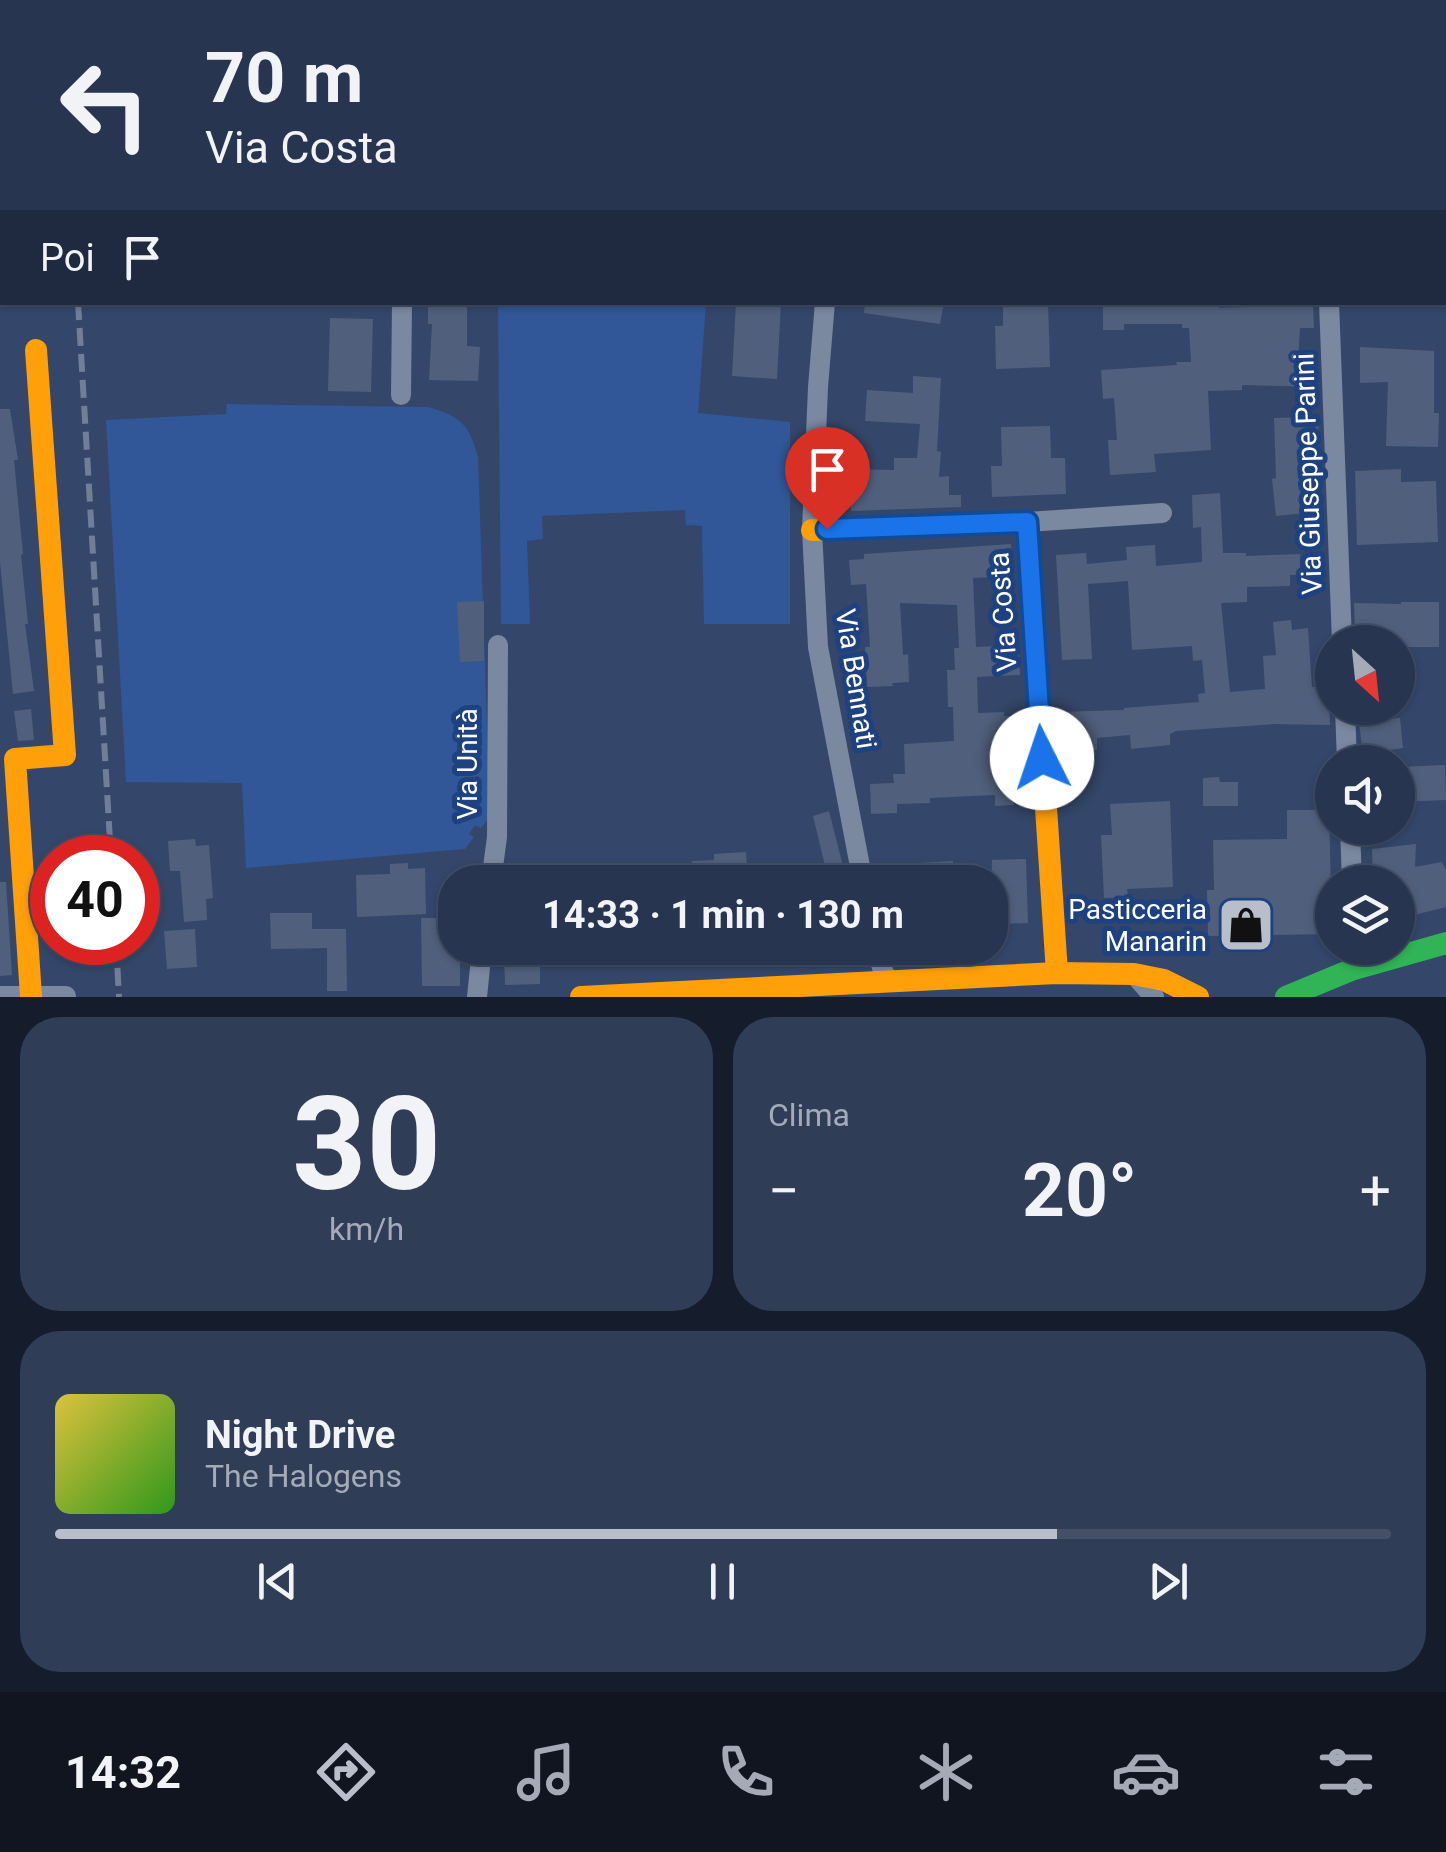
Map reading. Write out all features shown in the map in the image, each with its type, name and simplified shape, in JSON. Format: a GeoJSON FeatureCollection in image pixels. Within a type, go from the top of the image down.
{"type":"FeatureCollection","features":[{"type":"Feature","properties":{"kind":"street"},"geometry":{"type":"LineString","coordinates":[[400,395],[402,305]]}},
{"type":"Feature","properties":{"kind":"street","name":"Via Bennati"},"geometry":{"type":"LineString","coordinates":[[825,305],[812,530],[818,646],[860,865]]}},
{"type":"Feature","properties":{"kind":"street","name":"Via Giuseppe Parini"},"geometry":{"type":"LineString","coordinates":[[1330,305],[1341,625]]}},
{"type":"Feature","properties":{"kind":"street"},"geometry":{"type":"LineString","coordinates":[[31,996],[15,758],[65,756],[36,350]]}},
{"type":"Feature","properties":{"kind":"street"},"geometry":{"type":"LineString","coordinates":[[1027,522],[1162,513]]}},
{"type":"Feature","properties":{"kind":"street","name":"Via Costa"},"geometry":{"type":"LineString","coordinates":[[812,530],[1027,522],[1056,973]]}},
{"type":"Feature","properties":{"kind":"street","name":"Via Unità"},"geometry":{"type":"LineString","coordinates":[[493,865],[497,837],[498,646]]}},
{"type":"Feature","properties":{"kind":"street"},"geometry":{"type":"LineString","coordinates":[[1415,948],[1446,943]]}},
{"type":"Feature","properties":{"kind":"street"},"geometry":{"type":"LineString","coordinates":[[1286,997],[1446,958]]}},
{"type":"Feature","properties":{"kind":"street"},"geometry":{"type":"LineString","coordinates":[[477,997],[480,965]]}},
{"type":"Feature","properties":{"kind":"street"},"geometry":{"type":"LineString","coordinates":[[881,965],[890,980]]}},
{"type":"Feature","properties":{"kind":"street"},"geometry":{"type":"LineString","coordinates":[[1286,997],[1342,965]]}},
{"type":"Feature","properties":{"kind":"street"},"geometry":{"type":"LineString","coordinates":[[581,997],[1056,973],[1134,974],[1164,980],[1196,996]]}},
{"type":"Feature","properties":{"kind":"street"},"geometry":{"type":"LineString","coordinates":[[1134,974],[1154,997]]}},
{"type":"Feature","properties":{"kind":"street"},"geometry":{"type":"LineString","coordinates":[[0,996],[66,996]]}},
{"type":"Feature","properties":{"kind":"shaded area"},"geometry":{"type":"Polygon","coordinates":[[[498,305],[706,305],[698,413],[790,422],[790,624],[704,624],[702,526],[686,525],[685,510],[542,516],[543,539],[527,541],[530,624],[501,624],[498,305]]]}},
{"type":"Feature","properties":{"kind":"shaded area"},"geometry":{"type":"Polygon","coordinates":[[[227,404],[428,407],[456,418],[471,437],[478,457],[490,817],[481,828],[475,825],[469,834],[474,837],[465,849],[246,868],[242,783],[126,782],[106,420],[226,414],[227,404]]]}},
{"type":"Feature","properties":{"kind":"building"},"geometry":{"type":"Polygon","coordinates":[[[428,305],[467,305],[467,346],[480,347],[478,381],[429,380],[432,324],[428,324],[428,305]]]}},
{"type":"Feature","properties":{"kind":"building"},"geometry":{"type":"Polygon","coordinates":[[[736,305],[781,305],[777,379],[732,376],[736,305]]]}},
{"type":"Feature","properties":{"kind":"building"},"geometry":{"type":"Polygon","coordinates":[[[865,305],[943,305],[940,324],[864,313],[865,305]]]}},
{"type":"Feature","properties":{"kind":"building"},"geometry":{"type":"Polygon","coordinates":[[[1003,305],[1048,305],[1050,367],[996,369],[995,326],[1003,326],[1003,305]]]}},
{"type":"Feature","properties":{"kind":"building"},"geometry":{"type":"Polygon","coordinates":[[[1103,305],[1313,305],[1314,328],[1300,328],[1298,362],[1318,363],[1318,387],[1242,385],[1242,390],[1208,391],[1211,450],[1154,454],[1156,472],[1110,475],[1108,440],[1117,440],[1114,398],[1103,399],[1101,370],[1191,362],[1189,328],[1182,328],[1182,324],[1124,324],[1124,330],[1103,330],[1103,305]]]}},
{"type":"Feature","properties":{"kind":"building"},"geometry":{"type":"Polygon","coordinates":[[[330,318],[373,319],[371,392],[328,391],[330,318]]]}},
{"type":"Feature","properties":{"kind":"building"},"geometry":{"type":"Polygon","coordinates":[[[1360,347],[1434,351],[1438,447],[1386,446],[1388,382],[1360,383],[1360,347]]]}},
{"type":"Feature","properties":{"kind":"building"},"geometry":{"type":"Polygon","coordinates":[[[913,376],[941,378],[939,477],[949,476],[949,495],[961,495],[961,507],[851,511],[850,469],[894,470],[894,458],[917,458],[920,424],[865,421],[867,390],[913,393],[913,376]]]}},
{"type":"Feature","properties":{"kind":"building"},"geometry":{"type":"Polygon","coordinates":[[[0,409],[10,409],[18,460],[14,460],[25,624],[34,691],[13,694],[0,562],[0,409]]]}},
{"type":"Feature","properties":{"kind":"building"},"geometry":{"type":"Polygon","coordinates":[[[1318,417],[1319,449],[1308,449],[1315,512],[1276,516],[1272,479],[1276,478],[1274,418],[1318,417]]]}},
{"type":"Feature","properties":{"kind":"building"},"geometry":{"type":"Polygon","coordinates":[[[1050,426],[1051,458],[1065,458],[1066,494],[992,497],[991,466],[1002,466],[1001,427],[1050,426]]]}},
{"type":"Feature","properties":{"kind":"building"},"geometry":{"type":"Polygon","coordinates":[[[1401,469],[1401,482],[1436,481],[1438,542],[1357,545],[1355,471],[1401,469]]]}},
{"type":"Feature","properties":{"kind":"building"},"geometry":{"type":"Polygon","coordinates":[[[1220,493],[1223,553],[1300,554],[1300,575],[1290,575],[1290,586],[1247,587],[1247,602],[1221,603],[1230,692],[1265,689],[1263,656],[1276,655],[1273,622],[1291,620],[1292,630],[1308,628],[1315,725],[1176,731],[1170,734],[1170,745],[1131,749],[1130,735],[1097,738],[1097,750],[1060,751],[1057,712],[1199,702],[1198,694],[1205,693],[1202,660],[1193,661],[1192,646],[1132,650],[1128,581],[1088,584],[1092,659],[1062,660],[1056,555],[1086,553],[1087,564],[1127,560],[1126,547],[1155,545],[1156,566],[1202,562],[1201,527],[1193,528],[1192,495],[1220,493]]]}},
{"type":"Feature","properties":{"kind":"building"},"geometry":{"type":"Polygon","coordinates":[[[1011,544],[1013,576],[973,578],[976,647],[1018,645],[1020,675],[977,677],[978,713],[1022,716],[1027,787],[1013,787],[1014,805],[995,806],[995,795],[930,798],[930,803],[897,804],[897,813],[871,814],[870,784],[894,783],[893,774],[905,774],[904,744],[954,741],[947,670],[955,670],[954,648],[959,648],[957,605],[900,603],[909,682],[867,687],[865,647],[870,647],[866,584],[851,585],[849,560],[864,559],[864,554],[1011,544]]]}},
{"type":"Feature","properties":{"kind":"building"},"geometry":{"type":"Polygon","coordinates":[[[484,601],[484,661],[460,662],[457,602],[484,601]]]}},
{"type":"Feature","properties":{"kind":"building"},"geometry":{"type":"Polygon","coordinates":[[[1439,602],[1439,647],[1415,647],[1415,625],[1355,625],[1354,603],[1439,602]]]}},
{"type":"Feature","properties":{"kind":"building"},"geometry":{"type":"Polygon","coordinates":[[[31,709],[34,740],[18,741],[14,711],[31,709]]]}},
{"type":"Feature","properties":{"kind":"building"},"geometry":{"type":"Polygon","coordinates":[[[1359,725],[1401,725],[1403,745],[1362,745],[1359,725]]]}},
{"type":"Feature","properties":{"kind":"building"},"geometry":{"type":"Polygon","coordinates":[[[1445,765],[1446,800],[1415,801],[1415,766],[1445,765]]]}},
{"type":"Feature","properties":{"kind":"building"},"geometry":{"type":"Polygon","coordinates":[[[1219,777],[1220,782],[1238,782],[1238,806],[1203,806],[1203,778],[1219,777]]]}},
{"type":"Feature","properties":{"kind":"building"},"geometry":{"type":"Polygon","coordinates":[[[1170,801],[1173,887],[1127,889],[1128,897],[1104,898],[1101,835],[1112,835],[1110,804],[1170,801]]]}},
{"type":"Feature","properties":{"kind":"building"},"geometry":{"type":"Polygon","coordinates":[[[1287,810],[1315,810],[1315,845],[1330,845],[1330,865],[1315,865],[1315,934],[1208,936],[1207,890],[1214,890],[1213,840],[1287,839],[1287,810]]]}},
{"type":"Feature","properties":{"kind":"building"},"geometry":{"type":"Polygon","coordinates":[[[829,811],[843,865],[825,865],[813,816],[829,811]]]}},
{"type":"Feature","properties":{"kind":"building"},"geometry":{"type":"Polygon","coordinates":[[[195,839],[196,846],[209,845],[213,898],[206,899],[207,920],[184,922],[180,871],[170,871],[168,841],[195,839]]]}},
{"type":"Feature","properties":{"kind":"building"},"geometry":{"type":"Polygon","coordinates":[[[1415,844],[1415,867],[1372,865],[1372,849],[1415,844]]]}},
{"type":"Feature","properties":{"kind":"building"},"geometry":{"type":"Polygon","coordinates":[[[746,852],[747,865],[692,865],[692,861],[714,860],[714,854],[746,852]]]}},
{"type":"Feature","properties":{"kind":"building"},"geometry":{"type":"Polygon","coordinates":[[[1026,859],[1028,923],[1008,924],[1008,865],[992,865],[992,860],[1026,859]]]}},
{"type":"Feature","properties":{"kind":"building"},"geometry":{"type":"Polygon","coordinates":[[[953,861],[953,865],[917,865],[953,861]]]}},
{"type":"Feature","properties":{"kind":"building"},"geometry":{"type":"Polygon","coordinates":[[[1442,862],[1446,870],[1446,907],[1415,915],[1415,867],[1442,862]]]}},
{"type":"Feature","properties":{"kind":"building"},"geometry":{"type":"Polygon","coordinates":[[[408,863],[408,869],[425,868],[426,914],[357,917],[356,875],[390,874],[390,864],[408,863]]]}},
{"type":"Feature","properties":{"kind":"building"},"geometry":{"type":"Polygon","coordinates":[[[0,882],[6,882],[12,975],[0,976],[0,882]]]}},
{"type":"Feature","properties":{"kind":"building"},"geometry":{"type":"Polygon","coordinates":[[[270,913],[312,913],[312,929],[346,929],[347,991],[327,991],[327,948],[271,949],[270,913]]]}},
{"type":"Feature","properties":{"kind":"building"},"geometry":{"type":"Polygon","coordinates":[[[421,918],[438,918],[438,965],[460,965],[460,986],[422,986],[421,918]]]}},
{"type":"Feature","properties":{"kind":"building"},"geometry":{"type":"Polygon","coordinates":[[[195,929],[197,967],[167,969],[164,931],[195,929]]]}},
{"type":"Feature","properties":{"kind":"building"},"geometry":{"type":"Polygon","coordinates":[[[504,965],[540,965],[540,984],[505,985],[504,965]]]}},
{"type":"Feature","properties":{"kind":"railway"},"geometry":{"type":"LineString","coordinates":[[78,305],[110,835]]}},
{"type":"Feature","properties":{"kind":"railway"},"geometry":{"type":"LineString","coordinates":[[117,965],[119,997]]}},
{"type":"Feature","properties":{"kind":"traffic: fast"},"geometry":{"type":"LineString","coordinates":[[1286,997],[1351,970],[1446,943]]}},
{"type":"Feature","properties":{"kind":"traffic: slow"},"geometry":{"type":"LineString","coordinates":[[31,996],[15,759],[65,755],[36,350]]}},
{"type":"Feature","properties":{"kind":"traffic: slow"},"geometry":{"type":"LineString","coordinates":[[812,530],[1027,522],[1057,973]]}},
{"type":"Feature","properties":{"kind":"traffic: slow"},"geometry":{"type":"LineString","coordinates":[[581,997],[1057,973],[1134,974],[1164,980],[1198,997]]}},
{"type":"Feature","properties":{"kind":"place","name":"Pasticceria Manarin"},"geometry":{"type":"Point","coordinates":[1246,925]}},
{"type":"Feature","properties":{"kind":"route"},"geometry":{"type":"LineString","coordinates":[[827,529],[1027,522],[1042,758]]}}]}
